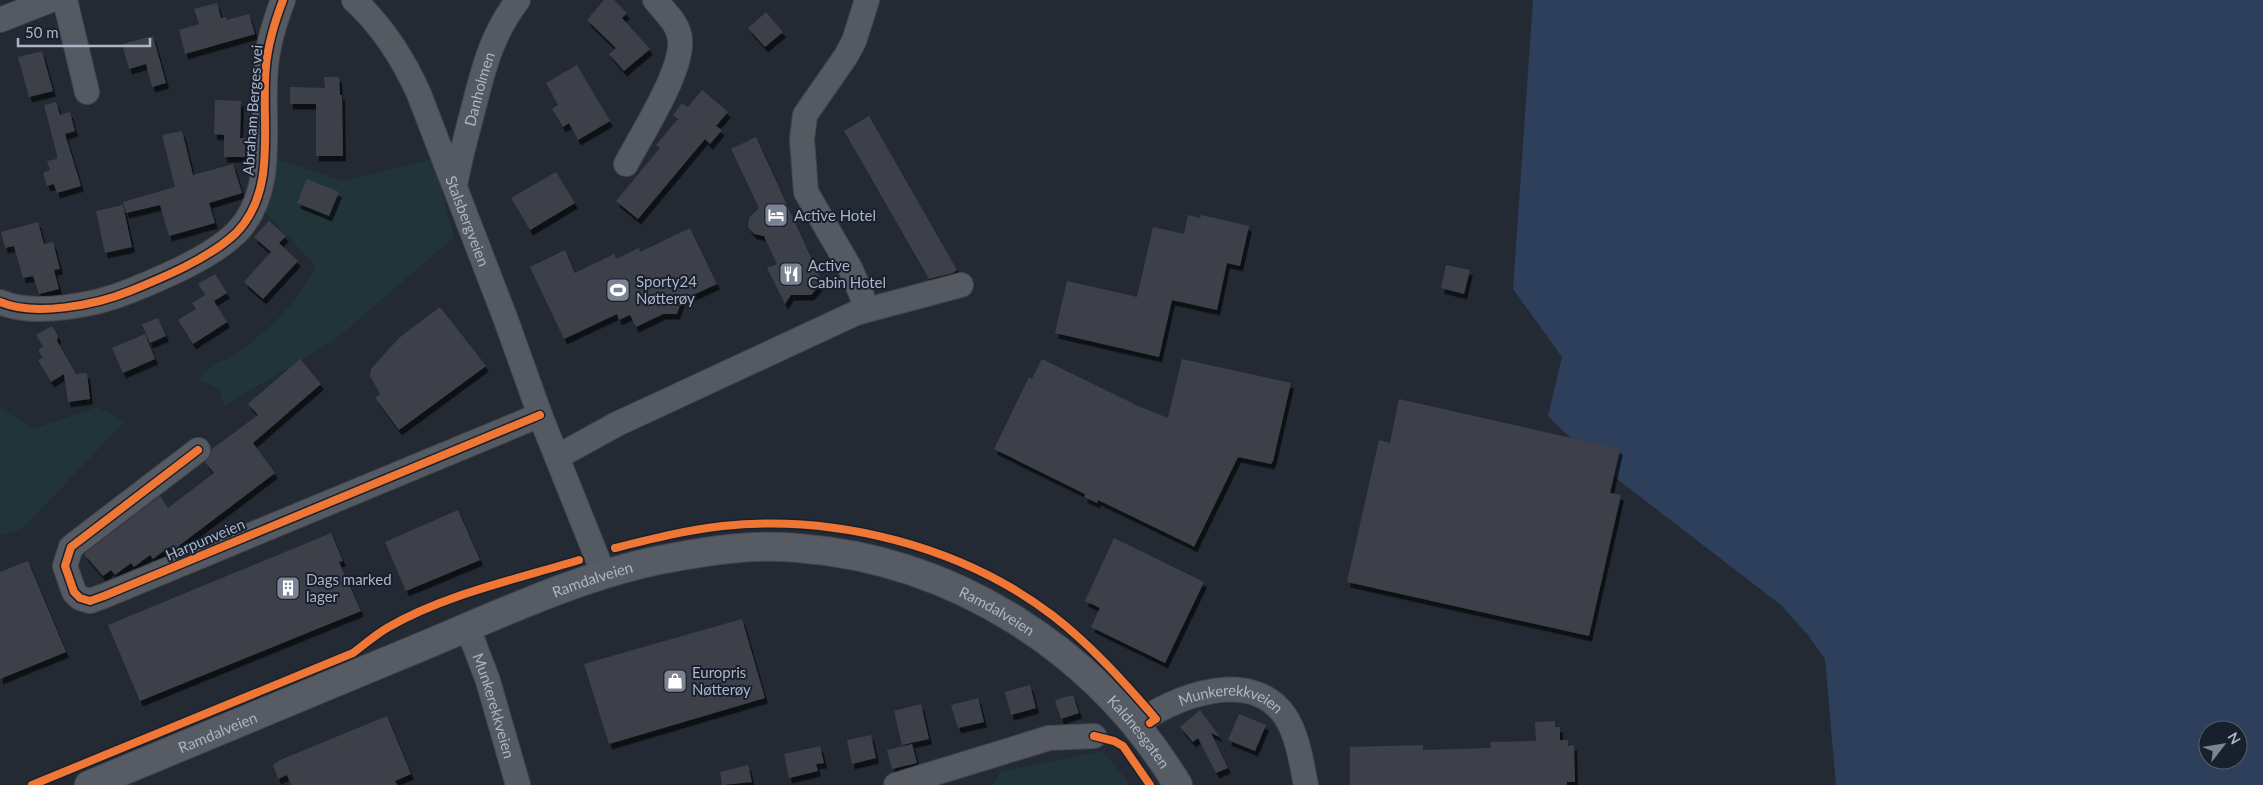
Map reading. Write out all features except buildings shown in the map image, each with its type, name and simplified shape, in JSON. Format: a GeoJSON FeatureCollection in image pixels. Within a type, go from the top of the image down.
{"type":"FeatureCollection","features":[{"type":"Feature","properties":{"kind":"main road","name":"Ramdalveien"},"geometry":{"type":"LineString","coordinates":[[89,785],[468,628],[604,575],[669,558],[734,548],[798,548],[849,554],[903,567],[952,585],[992,605],[1054,645],[1097,682]]}},
{"type":"Feature","properties":{"kind":"main road","name":"Kaldnesgaten"},"geometry":{"type":"LineString","coordinates":[[1097,682],[1136,725],[1178,785]]}},
{"type":"Feature","properties":{"kind":"street"},"geometry":{"type":"LineString","coordinates":[[0,20],[50,0]]}},
{"type":"Feature","properties":{"kind":"street"},"geometry":{"type":"LineString","coordinates":[[65,0],[87,92]]}},
{"type":"Feature","properties":{"kind":"street","name":"Abraham Berges vei"},"geometry":{"type":"LineString","coordinates":[[0,302],[24,307],[58,308],[107,300],[144,285],[209,252],[236,232],[250,214],[258,198],[264,168],[266,67],[269,42],[283,0]]}},
{"type":"Feature","properties":{"kind":"street","name":"Stalsbergveien"},"geometry":{"type":"LineString","coordinates":[[354,0],[370,14],[390,39],[407,68],[455,185],[540,415],[604,575]]}},
{"type":"Feature","properties":{"kind":"street","name":"Danholmen"},"geometry":{"type":"LineString","coordinates":[[455,185],[460,156],[482,69],[504,20],[518,0]]}},
{"type":"Feature","properties":{"kind":"street"},"geometry":{"type":"LineString","coordinates":[[626,164],[666,90],[678,62],[679,32],[655,0]]}},
{"type":"Feature","properties":{"kind":"street"},"geometry":{"type":"LineString","coordinates":[[864,310],[862,296],[851,270],[806,192],[802,138],[805,115],[854,42],[867,0]]}},
{"type":"Feature","properties":{"kind":"street"},"geometry":{"type":"LineString","coordinates":[[557,457],[617,424],[864,310],[961,285]]}},
{"type":"Feature","properties":{"kind":"street","name":"Harpunveien"},"geometry":{"type":"LineString","coordinates":[[198,450],[71,547],[65,566],[74,592],[80,598],[90,601],[104,596],[540,415]]}},
{"type":"Feature","properties":{"kind":"street","name":"Munkerekkveien"},"geometry":{"type":"LineString","coordinates":[[468,628],[488,681],[518,785]]}},
{"type":"Feature","properties":{"kind":"street","name":"Munkerekkveien"},"geometry":{"type":"LineString","coordinates":[[1136,725],[1162,708],[1204,693],[1218,690],[1245,690],[1259,694],[1283,714],[1292,729],[1306,785]]}},
{"type":"Feature","properties":{"kind":"street"},"geometry":{"type":"LineString","coordinates":[[896,785],[1049,738],[1094,736]]}},
{"type":"Feature","properties":{"kind":"green space"},"geometry":{"type":"Polygon","coordinates":[[[274,158],[343,181],[433,159],[454,237],[336,339],[224,406],[219,389],[200,380],[211,367],[246,347],[270,327],[301,292],[316,266],[264,211],[274,158]]]}},
{"type":"Feature","properties":{"kind":"green space"},"geometry":{"type":"Polygon","coordinates":[[[97,407],[125,421],[23,528],[0,536],[0,408],[33,429],[97,407]]]}},
{"type":"Feature","properties":{"kind":"green space"},"geometry":{"type":"Polygon","coordinates":[[[1103,751],[1128,782],[1126,785],[992,785],[1000,772],[1103,751]]]}},
{"type":"Feature","properties":{"kind":"water"},"geometry":{"type":"Polygon","coordinates":[[[1533,0],[2263,0],[2263,785],[1836,785],[1825,659],[1808,635],[1781,605],[1595,462],[1548,416],[1562,357],[1513,289],[1533,0]]]}},
{"type":"Feature","properties":{"kind":"cycle path"},"geometry":{"type":"LineString","coordinates":[[0,302],[30,309],[47,309],[100,301],[130,291],[185,266],[213,251],[236,233],[249,215],[258,196],[263,175],[267,57],[272,32],[283,0]]}},
{"type":"Feature","properties":{"kind":"cycle path"},"geometry":{"type":"LineString","coordinates":[[198,450],[71,547],[65,566],[74,592],[80,598],[90,601],[104,596],[540,415]]}},
{"type":"Feature","properties":{"kind":"cycle path"},"geometry":{"type":"LineString","coordinates":[[615,548],[696,530],[723,526],[766,524],[809,525],[852,531],[895,540],[937,553],[978,570],[1016,591],[1052,615],[1094,651],[1132,691],[1156,719],[1150,723]]}},
{"type":"Feature","properties":{"kind":"cycle path"},"geometry":{"type":"LineString","coordinates":[[32,785],[353,653],[387,628],[432,606],[481,589],[579,560]]}},
{"type":"Feature","properties":{"kind":"cycle path"},"geometry":{"type":"LineString","coordinates":[[1094,736],[1114,741],[1123,746],[1150,785]]}},
{"type":"Feature","properties":{"kind":"place","name":"Active Hotel"},"geometry":{"type":"Point","coordinates":[776,215]}},
{"type":"Feature","properties":{"kind":"place","name":"Active Cabin Hotel"},"geometry":{"type":"Point","coordinates":[791,274]}},
{"type":"Feature","properties":{"kind":"place","name":"Sporty24 Nøtterøy"},"geometry":{"type":"Point","coordinates":[618,290]}},
{"type":"Feature","properties":{"kind":"place","name":"Dags marked lager"},"geometry":{"type":"Point","coordinates":[288,588]}},
{"type":"Feature","properties":{"kind":"place","name":"Europris Nøtterøy"},"geometry":{"type":"Point","coordinates":[675,681]}}]}
